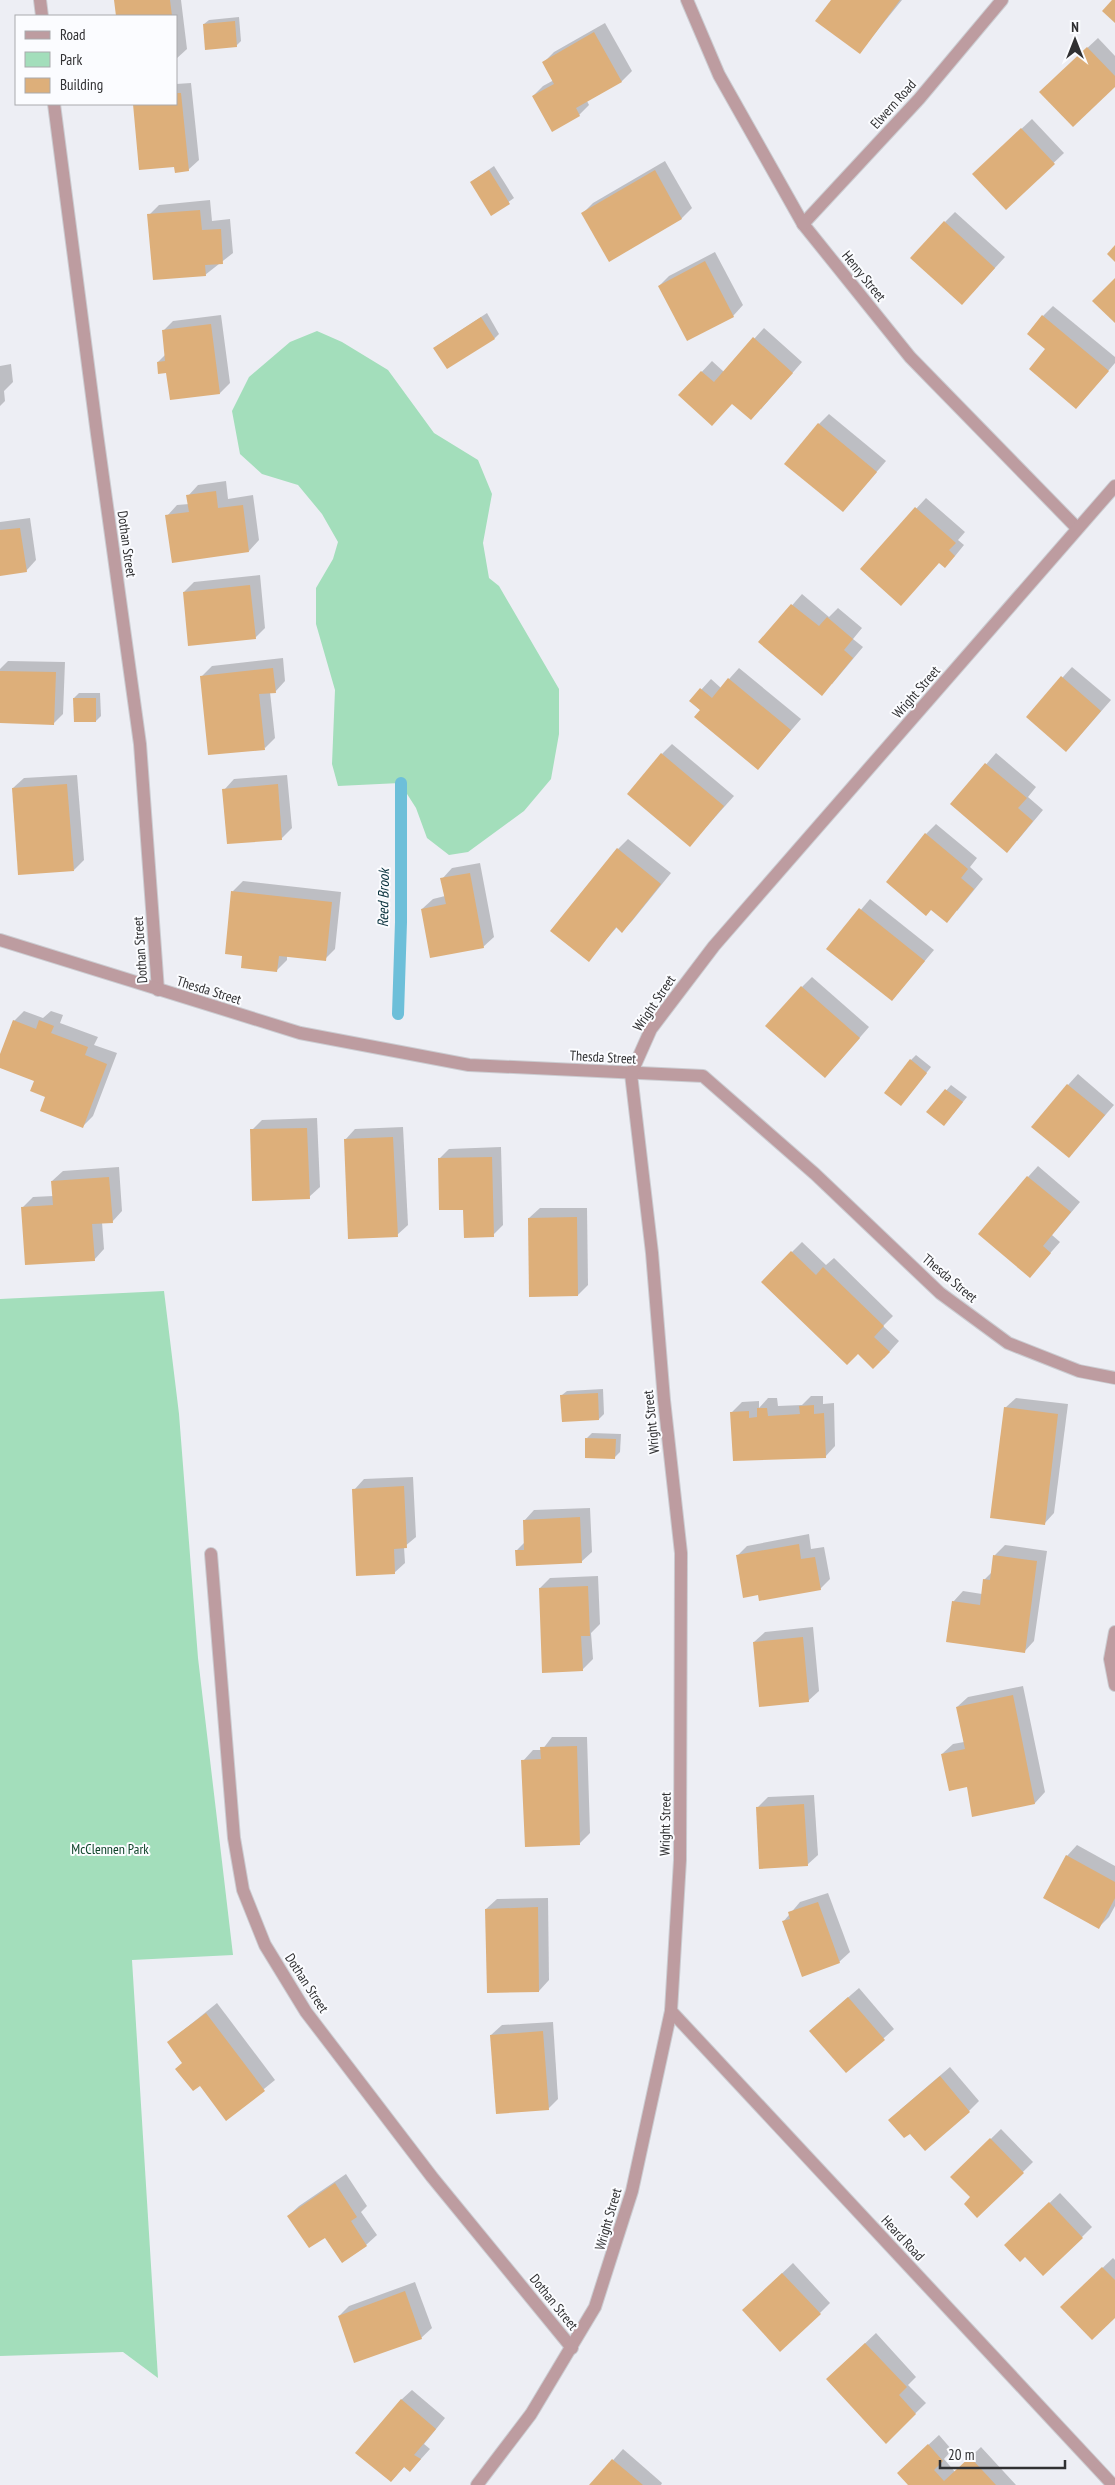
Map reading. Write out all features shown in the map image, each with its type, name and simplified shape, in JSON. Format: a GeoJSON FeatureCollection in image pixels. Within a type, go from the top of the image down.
{"type":"FeatureCollection","features":[{"type":"Feature","properties":{"kind":"street"},"geometry":{"type":"LineString","coordinates":[[40,0],[42,15]]}},
{"type":"Feature","properties":{"kind":"street","name":"Henry Street"},"geometry":{"type":"LineString","coordinates":[[687,0],[719,74],[803,224],[910,357],[1077,528]]}},
{"type":"Feature","properties":{"kind":"street","name":"Elwern Road"},"geometry":{"type":"LineString","coordinates":[[803,224],[919,99],[1002,0]]}},
{"type":"Feature","properties":{"kind":"street","name":"Dothan Street"},"geometry":{"type":"LineString","coordinates":[[54,105],[98,443],[140,744],[158,990]]}},
{"type":"Feature","properties":{"kind":"street","name":"Wright Street"},"geometry":{"type":"LineString","coordinates":[[477,2485],[531,2414],[595,2307],[632,2191],[671,2010],[680,1860],[681,1553],[664,1400],[652,1253],[631,1074],[651,1029],[714,946],[1115,486]]}},
{"type":"Feature","properties":{"kind":"street","name":"Thesda Street"},"geometry":{"type":"LineString","coordinates":[[0,940],[300,1033],[469,1065],[703,1076],[815,1174],[940,1293],[1000,1338],[1008,1343],[1079,1371],[1115,1378]]}},
{"type":"Feature","properties":{"kind":"street","name":"Dothan Street"},"geometry":{"type":"LineString","coordinates":[[211,1554],[234,1838],[243,1890],[265,1945],[306,2012],[432,2176],[572,2348]]}},
{"type":"Feature","properties":{"kind":"street"},"geometry":{"type":"LineString","coordinates":[[1115,1632],[1110,1659],[1115,1685]]}},
{"type":"Feature","properties":{"kind":"street","name":"Heard Road"},"geometry":{"type":"LineString","coordinates":[[671,2010],[1113,2485]]}},
{"type":"Feature","properties":{"kind":"green space"},"geometry":{"type":"Polygon","coordinates":[[[317,331],[342,342],[388,370],[434,433],[478,460],[492,494],[483,543],[489,578],[499,586],[559,689],[559,734],[551,779],[524,811],[468,852],[449,855],[427,838],[416,808],[400,783],[338,786],[332,764],[335,690],[316,624],[316,588],[333,559],[338,542],[322,514],[298,485],[262,474],[240,454],[232,411],[249,377],[290,342],[317,331]]]}},
{"type":"Feature","properties":{"kind":"green space","name":"McClennen Park"},"geometry":{"type":"Polygon","coordinates":[[[164,1291],[179,1414],[198,1658],[233,1955],[132,1960],[158,2378],[123,2352],[0,2356],[0,1299],[164,1291]]]}},
{"type":"Feature","properties":{"kind":"building"},"geometry":{"type":"Polygon","coordinates":[[[114,0],[170,0],[172,15],[116,15],[114,0]]]}},
{"type":"Feature","properties":{"kind":"building"},"geometry":{"type":"Polygon","coordinates":[[[831,0],[900,0],[860,54],[815,21],[831,0]]]}},
{"type":"Feature","properties":{"kind":"building"},"geometry":{"type":"Polygon","coordinates":[[[1112,0],[1115,0],[1115,23],[1102,11],[1112,0]]]}},
{"type":"Feature","properties":{"kind":"building"},"geometry":{"type":"Polygon","coordinates":[[[235,21],[237,47],[205,50],[203,24],[235,21]]]}},
{"type":"Feature","properties":{"kind":"building"},"geometry":{"type":"Polygon","coordinates":[[[594,32],[622,82],[576,108],[580,116],[552,132],[532,96],[554,84],[542,62],[594,32]]]}},
{"type":"Feature","properties":{"kind":"building"},"geometry":{"type":"Polygon","coordinates":[[[1087,47],[1115,76],[1115,87],[1073,127],[1039,92],[1087,47]]]}},
{"type":"Feature","properties":{"kind":"building"},"geometry":{"type":"Polygon","coordinates":[[[178,93],[181,93],[189,171],[175,173],[174,167],[139,170],[133,105],[178,105],[178,93]]]}},
{"type":"Feature","properties":{"kind":"building"},"geometry":{"type":"Polygon","coordinates":[[[1021,128],[1055,164],[1006,210],[972,174],[1021,128]]]}},
{"type":"Feature","properties":{"kind":"building"},"geometry":{"type":"Polygon","coordinates":[[[489,170],[510,204],[491,216],[470,182],[489,170]]]}},
{"type":"Feature","properties":{"kind":"building"},"geometry":{"type":"Polygon","coordinates":[[[655,170],[682,219],[609,262],[581,213],[655,170]]]}},
{"type":"Feature","properties":{"kind":"building"},"geometry":{"type":"Polygon","coordinates":[[[200,210],[202,230],[221,229],[223,264],[205,265],[206,276],[153,280],[147,214],[200,210]]]}},
{"type":"Feature","properties":{"kind":"building"},"geometry":{"type":"Polygon","coordinates":[[[944,221],[995,268],[962,305],[910,258],[944,221]]]}},
{"type":"Feature","properties":{"kind":"building"},"geometry":{"type":"Polygon","coordinates":[[[1115,245],[1115,262],[1107,254],[1115,245]]]}},
{"type":"Feature","properties":{"kind":"building"},"geometry":{"type":"Polygon","coordinates":[[[705,261],[734,317],[687,341],[658,286],[705,261]]]}},
{"type":"Feature","properties":{"kind":"building"},"geometry":{"type":"Polygon","coordinates":[[[1115,278],[1115,323],[1092,301],[1115,278]]]}},
{"type":"Feature","properties":{"kind":"building"},"geometry":{"type":"Polygon","coordinates":[[[1042,315],[1109,371],[1076,409],[1029,369],[1045,349],[1027,334],[1042,315]]]}},
{"type":"Feature","properties":{"kind":"building"},"geometry":{"type":"Polygon","coordinates":[[[481,317],[495,339],[447,369],[433,348],[481,317]]]}},
{"type":"Feature","properties":{"kind":"building"},"geometry":{"type":"Polygon","coordinates":[[[211,324],[220,394],[170,400],[166,373],[158,374],[157,362],[165,361],[162,330],[211,324]]]}},
{"type":"Feature","properties":{"kind":"building"},"geometry":{"type":"Polygon","coordinates":[[[753,337],[793,373],[751,420],[732,404],[712,426],[678,395],[701,371],[714,382],[753,337]]]}},
{"type":"Feature","properties":{"kind":"building"},"geometry":{"type":"Polygon","coordinates":[[[818,423],[877,472],[843,512],[784,464],[818,423]]]}},
{"type":"Feature","properties":{"kind":"building"},"geometry":{"type":"Polygon","coordinates":[[[216,491],[218,508],[243,505],[249,552],[172,563],[165,515],[189,512],[186,495],[216,491]]]}},
{"type":"Feature","properties":{"kind":"building"},"geometry":{"type":"Polygon","coordinates":[[[915,507],[956,543],[949,550],[955,556],[945,568],[939,563],[901,606],[860,569],[915,507]]]}},
{"type":"Feature","properties":{"kind":"building"},"geometry":{"type":"Polygon","coordinates":[[[20,528],[27,572],[0,576],[0,530],[20,528]]]}},
{"type":"Feature","properties":{"kind":"building"},"geometry":{"type":"Polygon","coordinates":[[[250,585],[256,639],[188,646],[183,592],[250,585]]]}},
{"type":"Feature","properties":{"kind":"building"},"geometry":{"type":"Polygon","coordinates":[[[791,604],[819,626],[827,617],[853,639],[844,650],[853,658],[822,696],[758,642],[791,604]]]}},
{"type":"Feature","properties":{"kind":"building"},"geometry":{"type":"Polygon","coordinates":[[[273,668],[276,693],[259,694],[265,750],[208,755],[200,676],[273,668]]]}},
{"type":"Feature","properties":{"kind":"building"},"geometry":{"type":"Polygon","coordinates":[[[0,671],[56,672],[54,725],[0,723],[0,671]]]}},
{"type":"Feature","properties":{"kind":"building"},"geometry":{"type":"Polygon","coordinates":[[[1061,676],[1101,711],[1066,752],[1026,717],[1061,676]]]}},
{"type":"Feature","properties":{"kind":"building"},"geometry":{"type":"Polygon","coordinates":[[[728,678],[791,730],[758,770],[694,717],[700,710],[689,701],[700,688],[712,698],[728,678]]]}},
{"type":"Feature","properties":{"kind":"building"},"geometry":{"type":"Polygon","coordinates":[[[73,698],[96,698],[96,722],[74,722],[73,698]]]}},
{"type":"Feature","properties":{"kind":"building"},"geometry":{"type":"Polygon","coordinates":[[[661,753],[724,806],[690,847],[627,794],[661,753]]]}},
{"type":"Feature","properties":{"kind":"building"},"geometry":{"type":"Polygon","coordinates":[[[985,763],[1027,798],[1018,808],[1033,821],[1007,853],[950,804],[985,763]]]}},
{"type":"Feature","properties":{"kind":"building"},"geometry":{"type":"Polygon","coordinates":[[[67,784],[74,871],[18,875],[12,788],[67,784]]]}},
{"type":"Feature","properties":{"kind":"building"},"geometry":{"type":"Polygon","coordinates":[[[278,784],[282,840],[227,844],[222,789],[278,784]]]}},
{"type":"Feature","properties":{"kind":"building"},"geometry":{"type":"Polygon","coordinates":[[[925,833],[968,869],[961,878],[974,889],[947,923],[931,910],[926,916],[886,882],[925,833]]]}},
{"type":"Feature","properties":{"kind":"building"},"geometry":{"type":"Polygon","coordinates":[[[617,848],[661,884],[622,933],[616,927],[589,962],[550,931],[617,848]]]}},
{"type":"Feature","properties":{"kind":"building"},"geometry":{"type":"Polygon","coordinates":[[[470,873],[484,948],[430,958],[421,909],[446,904],[440,878],[470,873]]]}},
{"type":"Feature","properties":{"kind":"building"},"geometry":{"type":"Polygon","coordinates":[[[231,891],[332,902],[326,961],[279,956],[277,972],[241,968],[242,956],[225,954],[231,891]]]}},
{"type":"Feature","properties":{"kind":"building"},"geometry":{"type":"Polygon","coordinates":[[[859,908],[925,961],[892,1001],[826,949],[859,908]]]}},
{"type":"Feature","properties":{"kind":"building"},"geometry":{"type":"Polygon","coordinates":[[[801,986],[860,1038],[825,1078],[765,1026],[801,986]]]}},
{"type":"Feature","properties":{"kind":"building"},"geometry":{"type":"Polygon","coordinates":[[[13,1020],[36,1029],[39,1020],[54,1026],[51,1033],[88,1047],[85,1055],[107,1064],[83,1128],[40,1111],[45,1097],[30,1091],[34,1081],[0,1068],[0,1054],[13,1020]]]}},
{"type":"Feature","properties":{"kind":"building"},"geometry":{"type":"Polygon","coordinates":[[[910,1059],[927,1073],[901,1106],[884,1093],[910,1059]]]}},
{"type":"Feature","properties":{"kind":"building"},"geometry":{"type":"Polygon","coordinates":[[[1067,1084],[1105,1115],[1069,1158],[1031,1127],[1067,1084]]]}},
{"type":"Feature","properties":{"kind":"building"},"geometry":{"type":"Polygon","coordinates":[[[945,1089],[963,1102],[944,1126],[926,1112],[945,1089]]]}},
{"type":"Feature","properties":{"kind":"building"},"geometry":{"type":"Polygon","coordinates":[[[307,1128],[310,1199],[252,1201],[250,1129],[307,1128]]]}},
{"type":"Feature","properties":{"kind":"building"},"geometry":{"type":"Polygon","coordinates":[[[393,1137],[398,1237],[348,1239],[344,1139],[393,1137]]]}},
{"type":"Feature","properties":{"kind":"building"},"geometry":{"type":"Polygon","coordinates":[[[492,1157],[494,1237],[464,1238],[463,1210],[439,1210],[438,1158],[492,1157]]]}},
{"type":"Feature","properties":{"kind":"building"},"geometry":{"type":"Polygon","coordinates":[[[1027,1176],[1071,1212],[1043,1246],[1051,1253],[1030,1278],[978,1234],[1027,1176]]]}},
{"type":"Feature","properties":{"kind":"building"},"geometry":{"type":"Polygon","coordinates":[[[109,1177],[113,1223],[92,1224],[95,1261],[25,1265],[21,1207],[53,1205],[51,1181],[109,1177]]]}},
{"type":"Feature","properties":{"kind":"building"},"geometry":{"type":"Polygon","coordinates":[[[577,1217],[578,1296],[529,1297],[528,1218],[577,1217]]]}},
{"type":"Feature","properties":{"kind":"building"},"geometry":{"type":"Polygon","coordinates":[[[791,1251],[816,1275],[823,1267],[884,1326],[874,1337],[890,1352],[873,1369],[858,1354],[847,1365],[761,1282],[791,1251]]]}},
{"type":"Feature","properties":{"kind":"building"},"geometry":{"type":"Polygon","coordinates":[[[598,1393],[599,1420],[562,1422],[560,1395],[598,1393]]]}},
{"type":"Feature","properties":{"kind":"building"},"geometry":{"type":"Polygon","coordinates":[[[814,1405],[814,1414],[824,1413],[826,1458],[733,1461],[730,1412],[749,1411],[749,1418],[757,1417],[757,1408],[767,1408],[768,1416],[800,1414],[799,1406],[814,1405]]]}},
{"type":"Feature","properties":{"kind":"building"},"geometry":{"type":"Polygon","coordinates":[[[1004,1407],[1058,1414],[1045,1525],[990,1518],[1004,1407]]]}},
{"type":"Feature","properties":{"kind":"building"},"geometry":{"type":"Polygon","coordinates":[[[585,1438],[616,1439],[615,1459],[585,1458],[585,1438]]]}},
{"type":"Feature","properties":{"kind":"building"},"geometry":{"type":"Polygon","coordinates":[[[404,1486],[407,1548],[394,1549],[395,1574],[356,1576],[352,1489],[404,1486]]]}},
{"type":"Feature","properties":{"kind":"building"},"geometry":{"type":"Polygon","coordinates":[[[580,1517],[582,1563],[516,1566],[515,1550],[524,1550],[523,1520],[580,1517]]]}},
{"type":"Feature","properties":{"kind":"building"},"geometry":{"type":"Polygon","coordinates":[[[799,1544],[801,1559],[815,1557],[821,1590],[759,1601],[758,1595],[743,1598],[736,1555],[799,1544]]]}},
{"type":"Feature","properties":{"kind":"building"},"geometry":{"type":"Polygon","coordinates":[[[993,1555],[1037,1561],[1025,1653],[946,1642],[952,1601],[980,1605],[983,1579],[990,1580],[993,1555]]]}},
{"type":"Feature","properties":{"kind":"building"},"geometry":{"type":"Polygon","coordinates":[[[588,1586],[590,1636],[581,1636],[583,1671],[542,1673],[539,1588],[588,1586]]]}},
{"type":"Feature","properties":{"kind":"building"},"geometry":{"type":"Polygon","coordinates":[[[803,1637],[809,1702],[759,1707],[753,1642],[803,1637]]]}},
{"type":"Feature","properties":{"kind":"building"},"geometry":{"type":"Polygon","coordinates":[[[1013,1695],[1035,1804],[972,1817],[967,1787],[949,1791],[941,1754],[965,1749],[956,1707],[1013,1695]]]}},
{"type":"Feature","properties":{"kind":"building"},"geometry":{"type":"Polygon","coordinates":[[[577,1746],[580,1845],[525,1847],[521,1760],[541,1759],[540,1747],[577,1746]]]}},
{"type":"Feature","properties":{"kind":"building"},"geometry":{"type":"Polygon","coordinates":[[[804,1804],[808,1866],[759,1869],[756,1807],[804,1804]]]}},
{"type":"Feature","properties":{"kind":"building"},"geometry":{"type":"Polygon","coordinates":[[[1066,1855],[1115,1882],[1115,1898],[1099,1929],[1043,1898],[1066,1855]]]}},
{"type":"Feature","properties":{"kind":"building"},"geometry":{"type":"Polygon","coordinates":[[[818,1902],[840,1963],[802,1977],[782,1921],[790,1919],[788,1912],[818,1902]]]}},
{"type":"Feature","properties":{"kind":"building"},"geometry":{"type":"Polygon","coordinates":[[[538,1907],[539,1992],[487,1993],[485,1909],[538,1907]]]}},
{"type":"Feature","properties":{"kind":"building"},"geometry":{"type":"Polygon","coordinates":[[[848,1997],[885,2040],[846,2073],[809,2031],[848,1997]]]}},
{"type":"Feature","properties":{"kind":"building"},"geometry":{"type":"Polygon","coordinates":[[[206,2013],[265,2091],[226,2121],[200,2086],[193,2091],[175,2069],[182,2063],[167,2042],[206,2013]]]}},
{"type":"Feature","properties":{"kind":"building"},"geometry":{"type":"Polygon","coordinates":[[[543,2031],[549,2110],[496,2114],[490,2035],[543,2031]]]}},
{"type":"Feature","properties":{"kind":"building"},"geometry":{"type":"Polygon","coordinates":[[[940,2076],[970,2112],[925,2151],[910,2134],[904,2138],[888,2120],[940,2076]]]}},
{"type":"Feature","properties":{"kind":"building"},"geometry":{"type":"Polygon","coordinates":[[[990,2138],[1024,2173],[977,2218],[964,2204],[970,2197],[950,2177],[990,2138]]]}},
{"type":"Feature","properties":{"kind":"building"},"geometry":{"type":"Polygon","coordinates":[[[335,2183],[357,2217],[351,2221],[367,2246],[342,2263],[325,2238],[309,2248],[287,2216],[335,2183]]]}},
{"type":"Feature","properties":{"kind":"building"},"geometry":{"type":"Polygon","coordinates":[[[1049,2202],[1083,2238],[1043,2276],[1025,2257],[1020,2262],[1004,2245],[1049,2202]]]}},
{"type":"Feature","properties":{"kind":"building"},"geometry":{"type":"Polygon","coordinates":[[[1102,2267],[1115,2280],[1115,2318],[1092,2340],[1060,2307],[1102,2267]]]}},
{"type":"Feature","properties":{"kind":"building"},"geometry":{"type":"Polygon","coordinates":[[[782,2273],[821,2314],[780,2352],[742,2310],[782,2273]]]}},
{"type":"Feature","properties":{"kind":"building"},"geometry":{"type":"Polygon","coordinates":[[[405,2291],[422,2339],[354,2363],[338,2316],[405,2291]]]}},
{"type":"Feature","properties":{"kind":"building"},"geometry":{"type":"Polygon","coordinates":[[[865,2343],[907,2387],[899,2395],[916,2414],[886,2444],[826,2379],[865,2343]]]}},
{"type":"Feature","properties":{"kind":"building"},"geometry":{"type":"Polygon","coordinates":[[[401,2399],[436,2429],[414,2455],[421,2459],[410,2472],[404,2467],[391,2482],[355,2453],[401,2399]]]}},
{"type":"Feature","properties":{"kind":"building"},"geometry":{"type":"Polygon","coordinates":[[[928,2444],[943,2461],[934,2470],[944,2481],[970,2457],[996,2485],[908,2485],[897,2473],[928,2444]]]}},
{"type":"Feature","properties":{"kind":"building"},"geometry":{"type":"Polygon","coordinates":[[[612,2459],[643,2485],[589,2485],[612,2459]]]}},
{"type":"Feature","properties":{"kind":"waterway","name":"Reed Brook"},"geometry":{"type":"LineString","coordinates":[[398,1014],[401,922],[401,783]]}}]}
